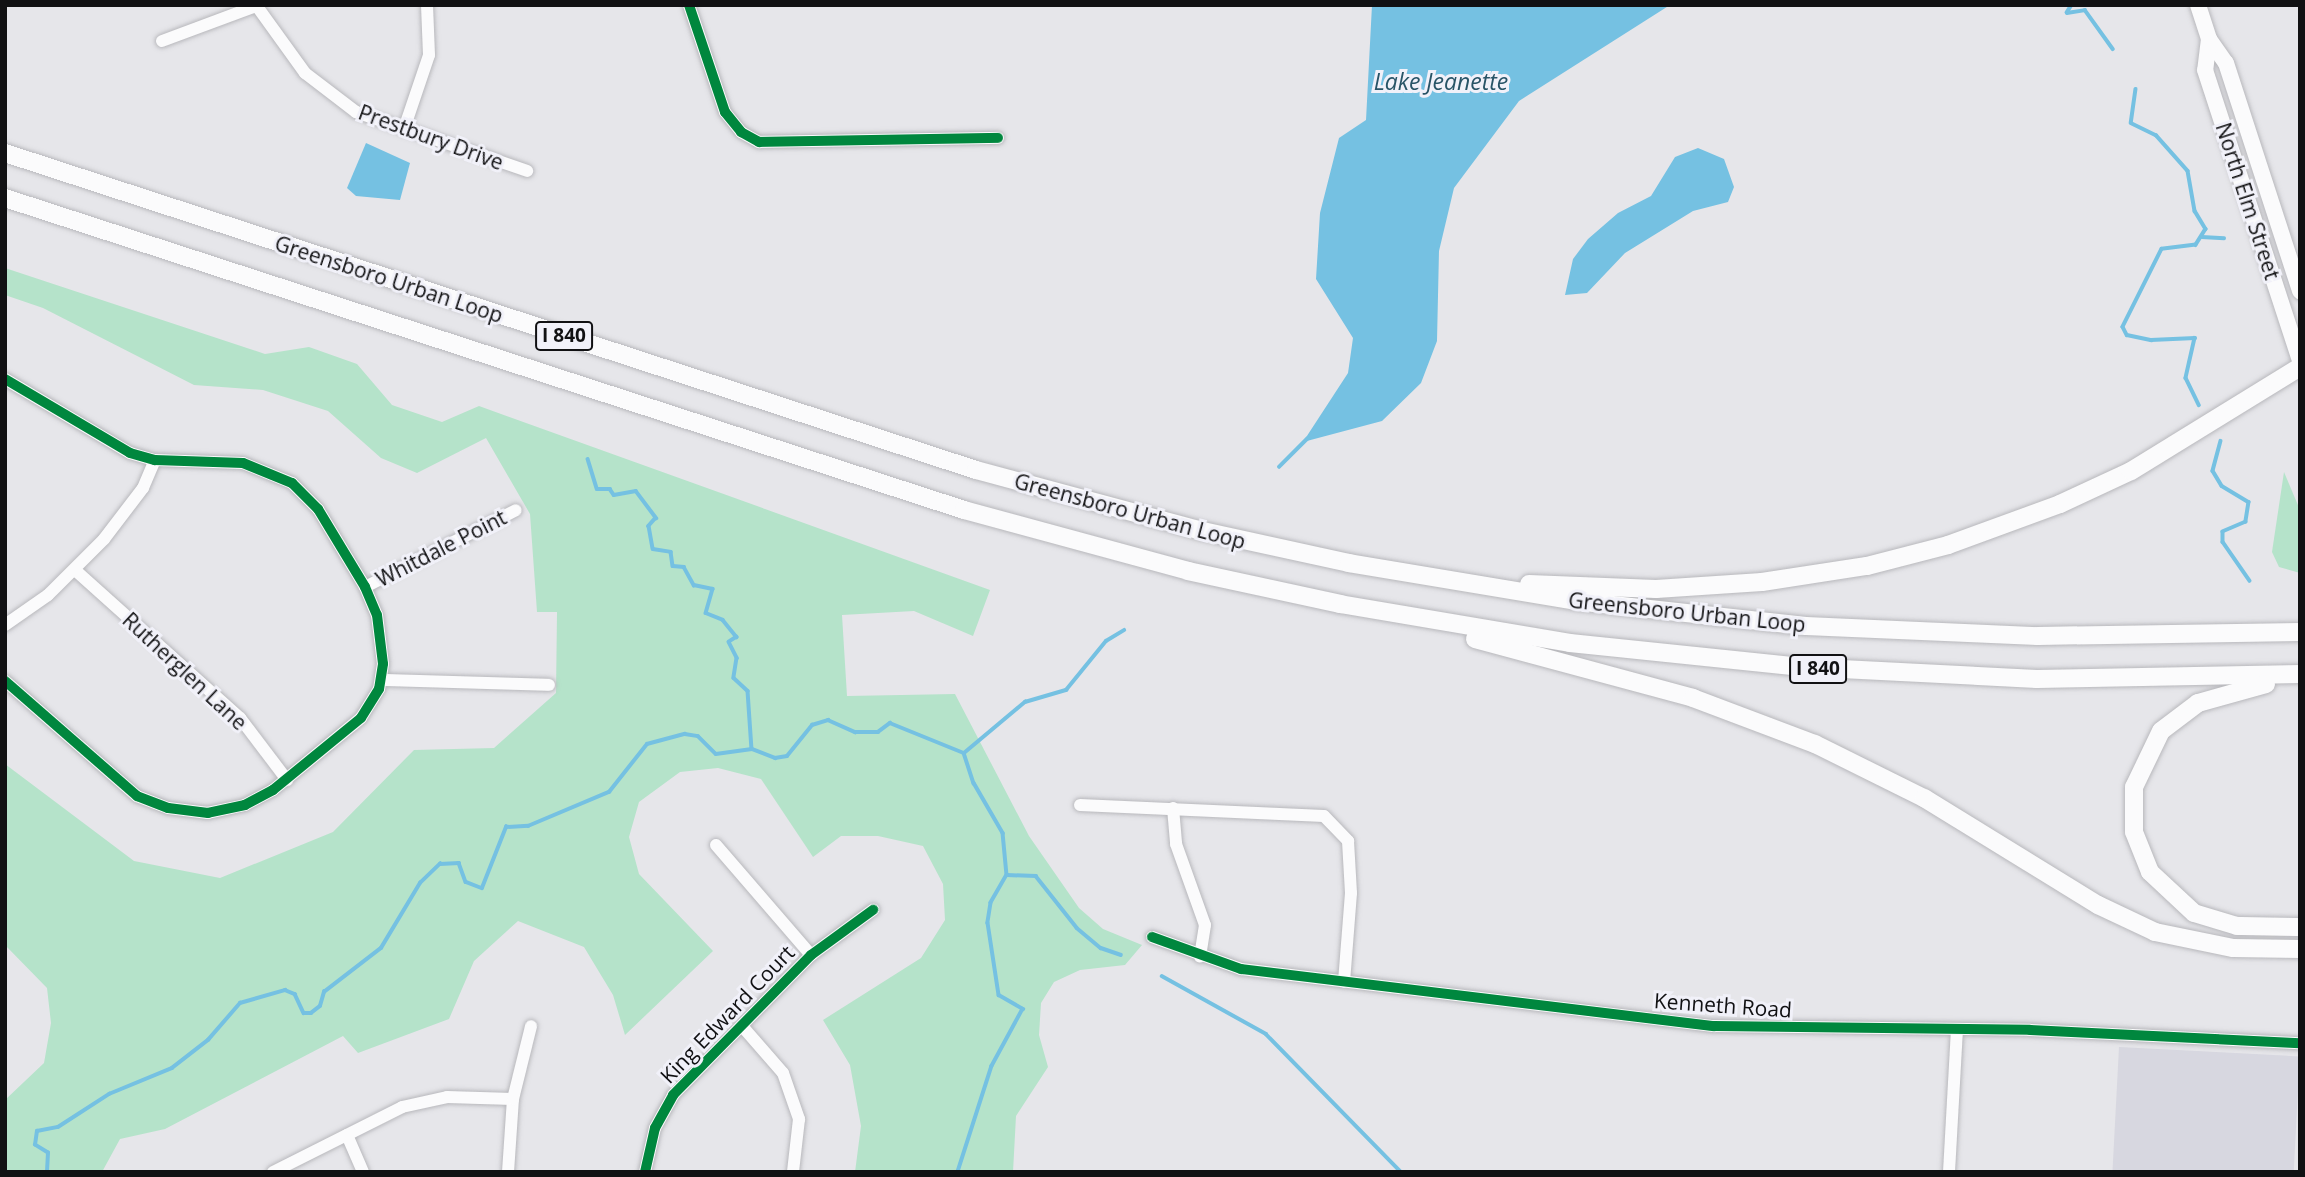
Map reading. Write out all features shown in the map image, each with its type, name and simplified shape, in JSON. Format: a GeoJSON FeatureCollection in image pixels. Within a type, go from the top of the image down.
{"type":"FeatureCollection","features":[{"type":"Feature","properties":{"kind":"highway","name":"Greensboro Urban Loop"},"geometry":{"type":"LineString","coordinates":[[5,153],[976,470],[1198,530],[1424,577],[1652,611],[1883,631],[2102,637],[2300,632]]}},
{"type":"Feature","properties":{"kind":"highway","name":"Greensboro Urban Loop"},"geometry":{"type":"LineString","coordinates":[[5,198],[964,510],[1188,571],[1340,604],[1570,643],[1802,667],[2037,679],[2300,675]]}},
{"type":"Feature","properties":{"kind":"highway"},"geometry":{"type":"LineString","coordinates":[[1424,577],[1692,588],[1796,578],[1892,560],[1989,532],[2095,488],[2300,367]]}},
{"type":"Feature","properties":{"kind":"highway"},"geometry":{"type":"LineString","coordinates":[[1340,604],[1638,681],[1777,728],[1924,798],[2087,899],[2155,932],[2233,948],[2300,949]]}},
{"type":"Feature","properties":{"kind":"highway"},"geometry":{"type":"LineString","coordinates":[[2300,675],[2221,694],[2185,710],[2148,749],[2132,803],[2143,860],[2182,906],[2237,926],[2300,927]]}},
{"type":"Feature","properties":{"kind":"main road","name":"North Elm Street"},"geometry":{"type":"LineString","coordinates":[[2198,5],[2209,39],[2225,64],[2300,291]]}},
{"type":"Feature","properties":{"kind":"main road","name":"North Elm Street"},"geometry":{"type":"LineString","coordinates":[[2209,39],[2205,70],[2300,361]]}},
{"type":"Feature","properties":{"kind":"street"},"geometry":{"type":"LineString","coordinates":[[404,129],[429,55],[427,5]]}},
{"type":"Feature","properties":{"kind":"street"},"geometry":{"type":"LineString","coordinates":[[689,5],[725,112],[741,132],[760,142],[998,138]]}},
{"type":"Feature","properties":{"kind":"street"},"geometry":{"type":"LineString","coordinates":[[162,41],[256,6]]}},
{"type":"Feature","properties":{"kind":"street","name":"Prestbury Drive"},"geometry":{"type":"LineString","coordinates":[[256,6],[325,92],[356,112],[527,171]]}},
{"type":"Feature","properties":{"kind":"street"},"geometry":{"type":"LineString","coordinates":[[5,379],[107,442],[155,460],[243,463],[279,475],[317,509],[365,587],[381,635],[383,680],[361,719],[287,780],[231,809],[168,808],[125,788],[5,681]]}},
{"type":"Feature","properties":{"kind":"street"},"geometry":{"type":"LineString","coordinates":[[5,625],[75,570],[124,515],[155,460]]}},
{"type":"Feature","properties":{"kind":"street","name":"Whitdale Point"},"geometry":{"type":"LineString","coordinates":[[365,587],[516,510]]}},
{"type":"Feature","properties":{"kind":"street","name":"Rutherglen Lane"},"geometry":{"type":"LineString","coordinates":[[75,570],[240,719],[287,780]]}},
{"type":"Feature","properties":{"kind":"street"},"geometry":{"type":"LineString","coordinates":[[383,680],[549,685]]}},
{"type":"Feature","properties":{"kind":"street"},"geometry":{"type":"LineString","coordinates":[[1080,805],[1324,816],[1348,841],[1351,893],[1344,982]]}},
{"type":"Feature","properties":{"kind":"street"},"geometry":{"type":"LineString","coordinates":[[1173,808],[1176,844],[1205,925],[1200,957]]}},
{"type":"Feature","properties":{"kind":"street"},"geometry":{"type":"LineString","coordinates":[[716,845],[811,955]]}},
{"type":"Feature","properties":{"kind":"street","name":"King Edward Court"},"geometry":{"type":"LineString","coordinates":[[645,1172],[655,1128],[673,1095],[811,955],[873,910]]}},
{"type":"Feature","properties":{"kind":"street","name":"Kenneth Road"},"geometry":{"type":"LineString","coordinates":[[1152,937],[1200,957],[1241,969],[1714,1026],[1957,1030],[2300,1043]]}},
{"type":"Feature","properties":{"kind":"street"},"geometry":{"type":"LineString","coordinates":[[508,1172],[513,1100],[531,1026]]}},
{"type":"Feature","properties":{"kind":"street"},"geometry":{"type":"LineString","coordinates":[[742,1026],[787,1085],[799,1119],[793,1172]]}},
{"type":"Feature","properties":{"kind":"street"},"geometry":{"type":"LineString","coordinates":[[1949,1172],[1957,1030]]}},
{"type":"Feature","properties":{"kind":"street"},"geometry":{"type":"LineString","coordinates":[[273,1172],[424,1100],[513,1100]]}},
{"type":"Feature","properties":{"kind":"street"},"geometry":{"type":"LineString","coordinates":[[347,1135],[363,1172]]}},
{"type":"Feature","properties":{"kind":"shaded area"},"geometry":{"type":"Polygon","coordinates":[[[2119,1047],[2300,1056],[2294,1172],[2112,1172],[2119,1047]]]}},
{"type":"Feature","properties":{"kind":"green space"},"geometry":{"type":"Polygon","coordinates":[[[5,268],[265,354],[309,347],[357,364],[392,405],[442,422],[479,406],[990,590],[973,636],[914,611],[842,615],[847,696],[955,694],[1029,836],[1079,908],[1103,929],[1142,945],[1125,965],[1080,970],[1054,982],[1041,1003],[1039,1035],[1048,1067],[1016,1116],[1013,1172],[855,1172],[861,1126],[850,1065],[823,1020],[921,958],[945,920],[943,884],[923,846],[878,836],[841,836],[813,857],[761,779],[718,768],[680,772],[639,802],[629,837],[639,874],[713,951],[625,1035],[613,995],[584,947],[518,921],[474,961],[449,1019],[358,1053],[343,1036],[165,1129],[120,1139],[102,1172],[5,1172],[5,1100],[44,1063],[51,1023],[47,988],[5,945],[5,764],[134,861],[220,878],[333,832],[414,750],[494,748],[556,693],[557,612],[537,612],[530,514],[486,438],[417,473],[381,458],[328,411],[263,390],[194,385],[43,308],[5,295],[5,268]]]}},
{"type":"Feature","properties":{"kind":"green space"},"geometry":{"type":"Polygon","coordinates":[[[2284,472],[2300,510],[2300,573],[2279,567],[2272,552],[2284,472]]]}},
{"type":"Feature","properties":{"kind":"water","name":"Lake Jeanette"},"geometry":{"type":"Polygon","coordinates":[[[1372,5],[1670,5],[1519,101],[1454,188],[1439,251],[1437,341],[1421,383],[1382,421],[1303,442],[1348,373],[1353,338],[1316,279],[1320,213],[1339,138],[1366,120],[1372,5]]]}},
{"type":"Feature","properties":{"kind":"water"},"geometry":{"type":"Polygon","coordinates":[[[366,143],[410,163],[400,200],[356,196],[347,188],[366,143]]]}},
{"type":"Feature","properties":{"kind":"water"},"geometry":{"type":"Polygon","coordinates":[[[1698,148],[1724,159],[1734,187],[1728,202],[1693,211],[1625,253],[1587,293],[1565,295],[1573,259],[1588,239],[1618,213],[1651,196],[1675,157],[1698,148]]]}},
{"type":"Feature","properties":{"kind":"waterway"},"geometry":{"type":"LineString","coordinates":[[2072,5],[2067,13],[2085,10],[2113,49]]}},
{"type":"Feature","properties":{"kind":"waterway"},"geometry":{"type":"LineString","coordinates":[[2136,89],[2131,123],[2156,135],[2188,171],[2195,211],[2206,229],[2196,245],[2162,249],[2123,327],[2127,335],[2151,340],[2195,338],[2186,378],[2199,405]]}},
{"type":"Feature","properties":{"kind":"waterway"},"geometry":{"type":"LineString","coordinates":[[2202,237],[2224,238]]}},
{"type":"Feature","properties":{"kind":"waterway"},"geometry":{"type":"LineString","coordinates":[[1279,467],[1307,439]]}},
{"type":"Feature","properties":{"kind":"waterway"},"geometry":{"type":"LineString","coordinates":[[2221,441],[2213,471],[2222,486],[2249,502],[2246,522],[2223,532],[2223,542],[2250,581]]}},
{"type":"Feature","properties":{"kind":"waterway"},"geometry":{"type":"LineString","coordinates":[[588,459],[597,489],[610,489],[614,495],[636,491],[656,518],[649,526],[653,549],[671,552],[673,566],[684,567],[694,585],[713,589],[706,613],[723,620],[737,637],[729,642],[737,658],[734,678],[748,691],[752,749]]}},
{"type":"Feature","properties":{"kind":"waterway"},"geometry":{"type":"LineString","coordinates":[[964,753],[1025,702],[1066,690],[1106,641],[1124,630]]}},
{"type":"Feature","properties":{"kind":"waterway"},"geometry":{"type":"LineString","coordinates":[[47,1172],[48,1153],[35,1145],[37,1131],[58,1127],[109,1094],[172,1068],[208,1040],[240,1003],[285,990],[295,994],[304,1013],[311,1013],[320,1006],[324,992],[381,948],[420,883],[440,864],[459,863],[466,882],[482,888],[506,827],[528,826],[609,792],[647,744],[685,734],[698,736],[716,754],[752,749],[775,758],[787,756],[812,725],[828,720],[855,732],[878,732],[890,723],[964,753],[974,783],[1003,833],[1007,875],[991,903],[988,923],[999,995],[1023,1009],[992,1066],[958,1172]]}},
{"type":"Feature","properties":{"kind":"waterway"},"geometry":{"type":"LineString","coordinates":[[1007,875],[1036,876],[1077,928],[1101,948],[1121,955]]}},
{"type":"Feature","properties":{"kind":"waterway"},"geometry":{"type":"LineString","coordinates":[[1162,976],[1266,1034],[1401,1172]]}},
{"type":"Feature","properties":{"kind":"cycle path"},"geometry":{"type":"LineString","coordinates":[[689,5],[725,112],[741,132],[759,142],[998,138]]}},
{"type":"Feature","properties":{"kind":"cycle path"},"geometry":{"type":"LineString","coordinates":[[5,379],[130,453],[155,460],[243,463],[292,483],[318,509],[365,587],[377,615],[383,664],[379,689],[361,718],[273,790],[245,805],[208,813],[168,808],[137,796],[5,681]]}},
{"type":"Feature","properties":{"kind":"cycle path"},"geometry":{"type":"LineString","coordinates":[[645,1172],[655,1128],[673,1095],[811,955],[873,910]]}},
{"type":"Feature","properties":{"kind":"cycle path"},"geometry":{"type":"LineString","coordinates":[[1152,937],[1241,969],[1714,1026],[2030,1030],[2300,1043]]}}]}
